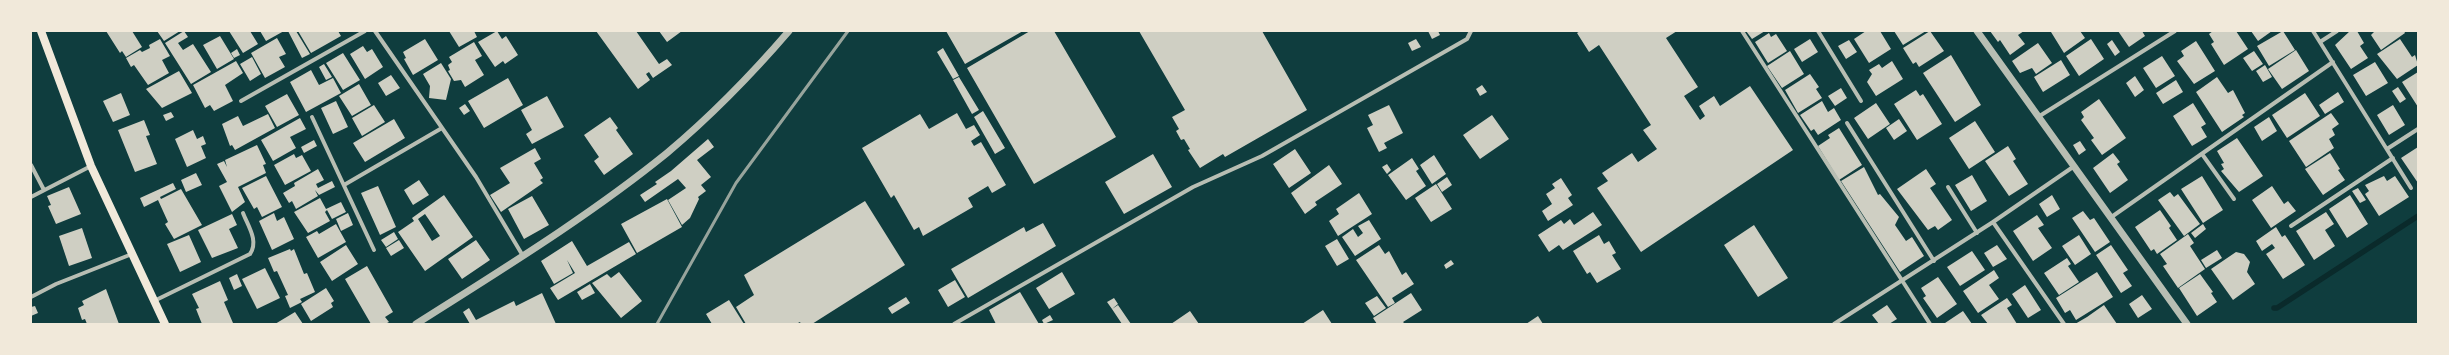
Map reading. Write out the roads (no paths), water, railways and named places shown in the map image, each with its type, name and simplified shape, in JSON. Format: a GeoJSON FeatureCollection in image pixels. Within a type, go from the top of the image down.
{"type":"FeatureCollection","features":[{"type":"Feature","properties":{"kind":"main road"},"geometry":{"type":"LineString","coordinates":[[41,31],[91,166],[166,324]]}},
{"type":"Feature","properties":{"kind":"street"},"geometry":{"type":"LineString","coordinates":[[241,101],[365,31]]}},
{"type":"Feature","properties":{"kind":"street"},"geometry":{"type":"LineString","coordinates":[[375,31],[485,190],[524,256]]}},
{"type":"Feature","properties":{"kind":"street"},"geometry":{"type":"LineString","coordinates":[[416,324],[524,256],[595,208],[667,152],[752,74],[789,31]]}},
{"type":"Feature","properties":{"kind":"street"},"geometry":{"type":"LineString","coordinates":[[954,324],[1193,187],[1262,156],[1467,39],[1471,31]]}},
{"type":"Feature","properties":{"kind":"street"},"geometry":{"type":"LineString","coordinates":[[1742,31],[1930,324]]}},
{"type":"Feature","properties":{"kind":"street"},"geometry":{"type":"LineString","coordinates":[[1818,31],[1861,101]]}},
{"type":"Feature","properties":{"kind":"street"},"geometry":{"type":"LineString","coordinates":[[1977,31],[2187,324]]}},
{"type":"Feature","properties":{"kind":"street"},"geometry":{"type":"LineString","coordinates":[[2038,117],[2175,31]]}},
{"type":"Feature","properties":{"kind":"street"},"geometry":{"type":"LineString","coordinates":[[2313,31],[2411,188]]}},
{"type":"Feature","properties":{"kind":"street"},"geometry":{"type":"LineString","coordinates":[[2320,42],[2337,31]]}},
{"type":"Feature","properties":{"kind":"street"},"geometry":{"type":"LineString","coordinates":[[2110,218],[2333,62]]}},
{"type":"Feature","properties":{"kind":"street"},"geometry":{"type":"LineString","coordinates":[[312,117],[374,250]]}},
{"type":"Feature","properties":{"kind":"street"},"geometry":{"type":"LineString","coordinates":[[1847,123],[1934,261]]}},
{"type":"Feature","properties":{"kind":"street"},"geometry":{"type":"LineString","coordinates":[[344,186],[442,128]]}},
{"type":"Feature","properties":{"kind":"street"},"geometry":{"type":"LineString","coordinates":[[2387,149],[2418,129]]}},
{"type":"Feature","properties":{"kind":"street"},"geometry":{"type":"LineString","coordinates":[[2202,154],[2234,199]]}},
{"type":"Feature","properties":{"kind":"street"},"geometry":{"type":"LineString","coordinates":[[2291,226],[2393,158]]}},
{"type":"Feature","properties":{"kind":"street"},"geometry":{"type":"LineString","coordinates":[[31,165],[44,190]]}},
{"type":"Feature","properties":{"kind":"street"},"geometry":{"type":"LineString","coordinates":[[31,197],[91,166]]}},
{"type":"Feature","properties":{"kind":"street"},"geometry":{"type":"LineString","coordinates":[[1834,324],[1977,233],[2074,167]]}},
{"type":"Feature","properties":{"kind":"street"},"geometry":{"type":"LineString","coordinates":[[1948,187],[1977,233]]}},
{"type":"Feature","properties":{"kind":"street"},"geometry":{"type":"LineString","coordinates":[[154,301],[250,254],[254,248],[254,240],[243,213]]}},
{"type":"Feature","properties":{"kind":"street"},"geometry":{"type":"LineString","coordinates":[[1993,222],[2064,324]]}},
{"type":"Feature","properties":{"kind":"street"},"geometry":{"type":"LineString","coordinates":[[31,297],[56,284],[132,254]]}},
{"type":"Feature","properties":{"kind":"waterway"},"geometry":{"type":"LineString","coordinates":[[2274,308],[2277,308],[2418,216]]}},
{"type":"Feature","properties":{"kind":"railway"},"geometry":{"type":"LineString","coordinates":[[657,324],[736,183],[848,31]]}}]}
